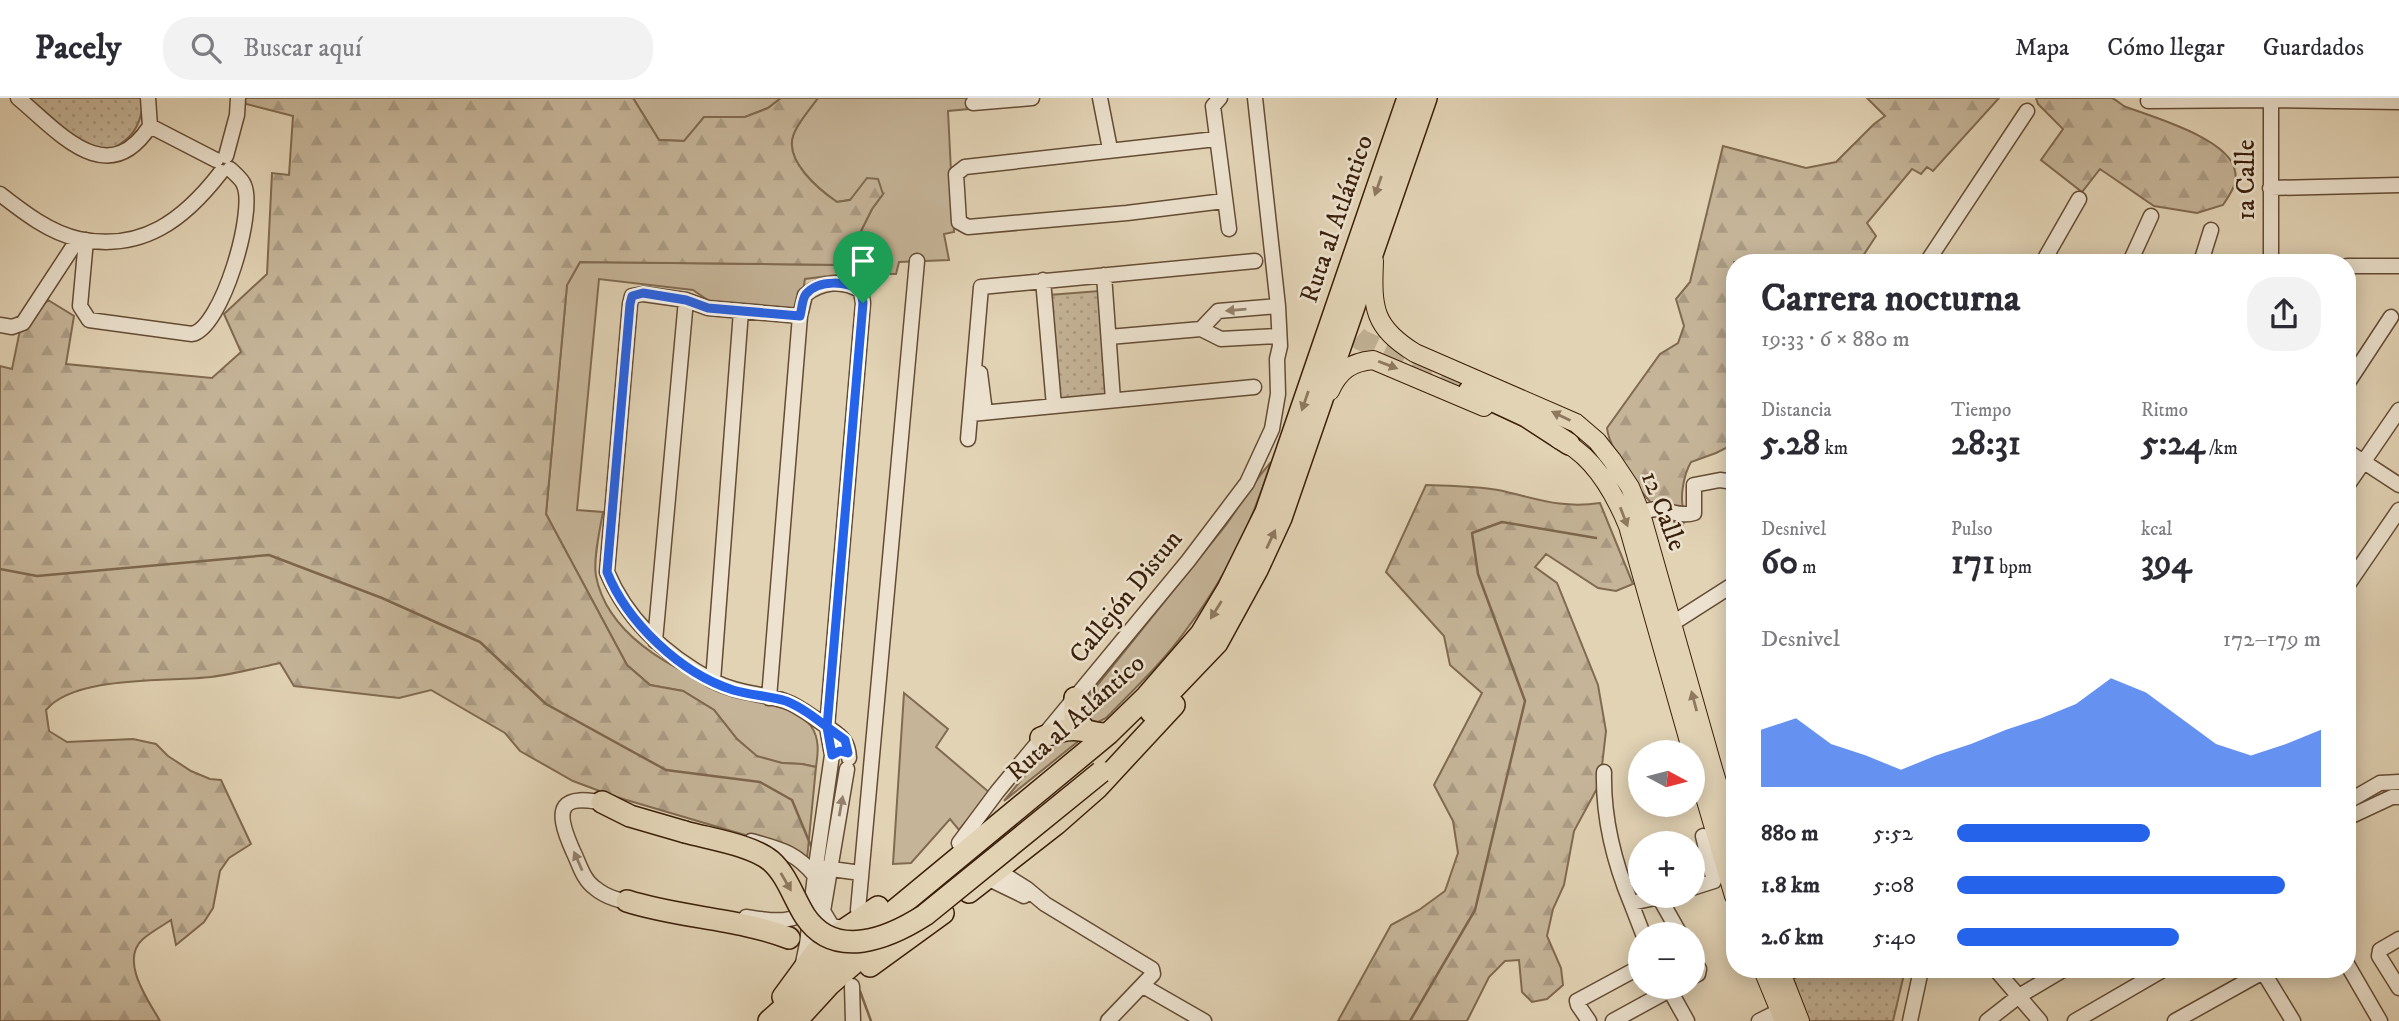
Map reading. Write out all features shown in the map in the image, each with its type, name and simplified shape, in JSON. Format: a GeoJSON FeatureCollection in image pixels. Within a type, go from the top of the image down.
{"type":"FeatureCollection","features":[{"type":"Feature","properties":{"kind":"highway"},"geometry":{"type":"LineString","coordinates":[[1382,144],[1398,98]]}},
{"type":"Feature","properties":{"kind":"highway","name":"Ruta al Atlántico"},"geometry":{"type":"LineString","coordinates":[[767,1021],[866,934],[1108,734],[1147,696],[1201,634],[1228,589],[1261,524],[1408,98]]}},
{"type":"Feature","properties":{"kind":"highway","name":"Ruta al Atlántico"},"geometry":{"type":"LineString","coordinates":[[798,1021],[830,984],[911,912],[1118,744],[1217,643],[1257,570],[1281,518],[1426,98]]}},
{"type":"Feature","properties":{"kind":"highway"},"geometry":{"type":"LineString","coordinates":[[1470,390],[1526,416],[1569,444]]}},
{"type":"Feature","properties":{"kind":"highway"},"geometry":{"type":"LineString","coordinates":[[798,1021],[926,926],[1056,824],[1124,760],[1191,687],[1217,643]]}},
{"type":"Feature","properties":{"kind":"highway"},"geometry":{"type":"LineString","coordinates":[[1075,698],[1075,718],[1085,730]]}},
{"type":"Feature","properties":{"kind":"highway"},"geometry":{"type":"LineString","coordinates":[[1041,738],[1064,730],[1108,734]]}},
{"type":"Feature","properties":{"kind":"highway"},"geometry":{"type":"LineString","coordinates":[[767,1021],[816,952],[853,919],[959,843],[1056,768],[1081,757]]}},
{"type":"Feature","properties":{"kind":"highway"},"geometry":{"type":"LineString","coordinates":[[602,802],[630,816],[760,854],[777,867],[806,917],[816,928],[843,941],[871,941],[904,929],[925,915],[1101,772],[1124,760]]}},
{"type":"Feature","properties":{"kind":"highway"},"geometry":{"type":"LineString","coordinates":[[627,901],[666,912],[765,930],[798,941]]}},
{"type":"Feature","properties":{"kind":"highway"},"geometry":{"type":"LineString","coordinates":[[784,1021],[804,997]]}},
{"type":"Feature","properties":{"kind":"main road","name":"12 Calle"},"geometry":{"type":"LineString","coordinates":[[1375,248],[1374,308],[1396,341],[1415,353],[1558,414],[1587,432],[1622,474],[1641,514],[1689,740]]}},
{"type":"Feature","properties":{"kind":"main road","name":"12 Calle"},"geometry":{"type":"LineString","coordinates":[[1312,431],[1333,384],[1341,373],[1358,361],[1373,360],[1569,444],[1587,460],[1610,488],[1628,526],[1665,625],[1726,811]]}},
{"type":"Feature","properties":{"kind":"main road"},"geometry":{"type":"LineString","coordinates":[[1587,432],[1584,441],[1586,446],[1604,471],[1610,488]]}},
{"type":"Feature","properties":{"kind":"main road","name":"12 Calle"},"geometry":{"type":"LineString","coordinates":[[1705,797],[1726,869]]}},
{"type":"Feature","properties":{"kind":"main road"},"geometry":{"type":"LineString","coordinates":[[1767,978],[1786,1011],[1800,1021]]}},
{"type":"Feature","properties":{"kind":"main road"},"geometry":{"type":"LineString","coordinates":[[1781,978],[1786,1011]]}},
{"type":"Feature","properties":{"kind":"street"},"geometry":{"type":"LineString","coordinates":[[18,98],[82,151],[98,155],[121,155],[141,141],[150,126],[148,98]]}},
{"type":"Feature","properties":{"kind":"street"},"geometry":{"type":"LineString","coordinates":[[0,194],[48,227],[82,239],[111,242],[140,238],[167,226],[200,200],[223,164],[237,115],[237,98]]}},
{"type":"Feature","properties":{"kind":"street"},"geometry":{"type":"LineString","coordinates":[[973,103],[1032,98]]}},
{"type":"Feature","properties":{"kind":"street"},"geometry":{"type":"LineString","coordinates":[[1100,98],[1110,149]]}},
{"type":"Feature","properties":{"kind":"street"},"geometry":{"type":"LineString","coordinates":[[1220,98],[1213,106],[1229,229]]}},
{"type":"Feature","properties":{"kind":"street","name":"Callejón Distun"},"geometry":{"type":"LineString","coordinates":[[1246,98],[1274,307]]}},
{"type":"Feature","properties":{"kind":"street","name":"Callejón Distun"},"geometry":{"type":"LineString","coordinates":[[959,843],[1041,738],[1188,561],[1247,483],[1272,429],[1278,394],[1277,359],[1272,346],[1276,337],[1255,98]]}},
{"type":"Feature","properties":{"kind":"street"},"geometry":{"type":"LineString","coordinates":[[2148,101],[2271,99],[2399,102]]}},
{"type":"Feature","properties":{"kind":"street","name":"1a Calle"},"geometry":{"type":"LineString","coordinates":[[2271,99],[2271,254]]}},
{"type":"Feature","properties":{"kind":"street"},"geometry":{"type":"LineString","coordinates":[[1932,254],[2027,111]]}},
{"type":"Feature","properties":{"kind":"street"},"geometry":{"type":"LineString","coordinates":[[82,239],[80,306],[89,320],[192,334],[207,324],[222,298],[236,263],[247,204],[244,184],[223,164],[150,126]]}},
{"type":"Feature","properties":{"kind":"street"},"geometry":{"type":"LineString","coordinates":[[1216,139],[1110,149],[960,169],[956,174],[959,222],[968,227],[1127,213],[1224,201]]}},
{"type":"Feature","properties":{"kind":"street"},"geometry":{"type":"LineString","coordinates":[[2270,188],[2399,185]]}},
{"type":"Feature","properties":{"kind":"street"},"geometry":{"type":"LineString","coordinates":[[2048,254],[2079,199]]}},
{"type":"Feature","properties":{"kind":"street"},"geometry":{"type":"LineString","coordinates":[[2134,254],[2151,216]]}},
{"type":"Feature","properties":{"kind":"street"},"geometry":{"type":"LineString","coordinates":[[2204,254],[2211,230]]}},
{"type":"Feature","properties":{"kind":"street"},"geometry":{"type":"LineString","coordinates":[[0,325],[17,326],[31,313],[82,239]]}},
{"type":"Feature","properties":{"kind":"street"},"geometry":{"type":"LineString","coordinates":[[769,698],[800,316],[805,295],[814,287],[828,283],[853,286],[861,291],[863,303],[827,727],[832,755],[820,870],[823,911],[832,926],[853,919],[861,873],[917,261]]}},
{"type":"Feature","properties":{"kind":"street"},"geometry":{"type":"LineString","coordinates":[[968,439],[978,413],[976,348],[981,287],[1255,261]]}},
{"type":"Feature","properties":{"kind":"street"},"geometry":{"type":"LineString","coordinates":[[2356,267],[2399,266]]}},
{"type":"Feature","properties":{"kind":"street"},"geometry":{"type":"LineString","coordinates":[[1104,275],[1113,400]]}},
{"type":"Feature","properties":{"kind":"street"},"geometry":{"type":"LineString","coordinates":[[1043,280],[1054,406]]}},
{"type":"Feature","properties":{"kind":"street"},"geometry":{"type":"LineString","coordinates":[[798,941],[811,905],[848,760],[845,740],[796,706],[731,689],[673,656],[655,641],[629,611],[614,589],[607,572],[632,296],[643,293],[686,300],[708,308],[800,316]]}},
{"type":"Feature","properties":{"kind":"street"},"geometry":{"type":"LineString","coordinates":[[655,641],[686,300]]}},
{"type":"Feature","properties":{"kind":"street"},"geometry":{"type":"LineString","coordinates":[[1201,329],[1218,311],[1274,307]]}},
{"type":"Feature","properties":{"kind":"street"},"geometry":{"type":"LineString","coordinates":[[713,681],[741,311]]}},
{"type":"Feature","properties":{"kind":"street"},"geometry":{"type":"LineString","coordinates":[[2356,370],[2390,317]]}},
{"type":"Feature","properties":{"kind":"street"},"geometry":{"type":"LineString","coordinates":[[1109,337],[1201,329],[1220,339],[1276,337]]}},
{"type":"Feature","properties":{"kind":"street"},"geometry":{"type":"LineString","coordinates":[[978,413],[1254,387]]}},
{"type":"Feature","properties":{"kind":"street"},"geometry":{"type":"LineString","coordinates":[[2356,473],[2399,410]]}},
{"type":"Feature","properties":{"kind":"street"},"geometry":{"type":"LineString","coordinates":[[2356,457],[2399,485]]}},
{"type":"Feature","properties":{"kind":"street"},"geometry":{"type":"LineString","coordinates":[[1641,514],[1654,508],[1690,515],[1695,513],[1693,485],[1726,481]]}},
{"type":"Feature","properties":{"kind":"street"},"geometry":{"type":"LineString","coordinates":[[2356,573],[2399,510]]}},
{"type":"Feature","properties":{"kind":"street"},"geometry":{"type":"LineString","coordinates":[[1665,625],[1726,589]]}},
{"type":"Feature","properties":{"kind":"street"},"geometry":{"type":"LineString","coordinates":[[832,755],[840,751],[848,760]]}},
{"type":"Feature","properties":{"kind":"street"},"geometry":{"type":"LineString","coordinates":[[1604,772],[1606,812],[1620,877],[1628,897]]}},
{"type":"Feature","properties":{"kind":"street"},"geometry":{"type":"LineString","coordinates":[[2356,797],[2380,783],[2399,782]]}},
{"type":"Feature","properties":{"kind":"street"},"geometry":{"type":"LineString","coordinates":[[2356,814],[2392,797],[2399,797]]}},
{"type":"Feature","properties":{"kind":"street"},"geometry":{"type":"LineString","coordinates":[[811,905],[808,910],[792,919],[775,920],[627,901],[603,894],[584,877],[564,830],[561,819],[563,810],[568,803],[577,799],[602,802],[644,811],[785,851],[820,870],[861,873]]}},
{"type":"Feature","properties":{"kind":"street"},"geometry":{"type":"LineString","coordinates":[[1705,844],[1714,881],[1705,884]]}},
{"type":"Feature","properties":{"kind":"street"},"geometry":{"type":"LineString","coordinates":[[992,874],[1022,896],[1045,904],[1152,969],[1153,974],[1143,986],[1108,1021]]}},
{"type":"Feature","properties":{"kind":"street"},"geometry":{"type":"LineString","coordinates":[[775,920],[799,932],[800,971]]}},
{"type":"Feature","properties":{"kind":"street"},"geometry":{"type":"LineString","coordinates":[[2399,939],[2380,950],[2379,956],[2399,988]]}},
{"type":"Feature","properties":{"kind":"street"},"geometry":{"type":"LineString","coordinates":[[1589,1021],[1577,1001],[1628,973]]}},
{"type":"Feature","properties":{"kind":"street"},"geometry":{"type":"LineString","coordinates":[[1910,1021],[1919,978]]}},
{"type":"Feature","properties":{"kind":"street"},"geometry":{"type":"LineString","coordinates":[[2003,978],[2040,1021]]}},
{"type":"Feature","properties":{"kind":"street"},"geometry":{"type":"LineString","coordinates":[[1987,1021],[2019,996],[2049,978]]}},
{"type":"Feature","properties":{"kind":"street"},"geometry":{"type":"LineString","coordinates":[[2076,1021],[2149,978]]}},
{"type":"Feature","properties":{"kind":"street"},"geometry":{"type":"LineString","coordinates":[[2175,1021],[2250,978]]}},
{"type":"Feature","properties":{"kind":"street"},"geometry":{"type":"LineString","coordinates":[[2266,978],[2288,1019]]}},
{"type":"Feature","properties":{"kind":"street"},"geometry":{"type":"LineString","coordinates":[[2355,978],[2380,1021]]}},
{"type":"Feature","properties":{"kind":"street"},"geometry":{"type":"LineString","coordinates":[[852,986],[853,1021]]}},
{"type":"Feature","properties":{"kind":"street"},"geometry":{"type":"LineString","coordinates":[[1143,986],[1204,1021]]}},
{"type":"Feature","properties":{"kind":"street"},"geometry":{"type":"LineString","coordinates":[[1613,1021],[1652,999]]}},
{"type":"Feature","properties":{"kind":"street"},"geometry":{"type":"LineString","coordinates":[[1676,999],[1686,1021]]}},
{"type":"Feature","properties":{"kind":"street"},"geometry":{"type":"LineString","coordinates":[[1759,1021],[1786,1011]]}},
{"type":"Feature","properties":{"kind":"green space"},"geometry":{"type":"Polygon","coordinates":[[[27,98],[142,98],[142,109],[138,124],[128,138],[114,148],[98,148],[76,139],[27,98]]]}},
{"type":"Feature","properties":{"kind":"green space"},"geometry":{"type":"Polygon","coordinates":[[[244,98],[633,98],[659,140],[684,141],[704,117],[745,117],[768,108],[781,98],[818,98],[793,136],[794,155],[805,174],[837,202],[850,200],[867,178],[878,179],[883,194],[872,209],[844,265],[580,262],[567,285],[546,514],[627,665],[650,685],[683,691],[714,710],[737,739],[757,756],[782,763],[816,767],[807,859],[789,848],[613,796],[573,781],[520,751],[505,733],[431,690],[399,698],[294,686],[280,663],[211,677],[100,685],[60,699],[46,710],[49,731],[67,742],[133,739],[156,744],[168,756],[191,771],[210,779],[221,780],[251,844],[229,858],[220,871],[213,908],[204,922],[176,945],[171,920],[146,936],[136,948],[134,958],[138,980],[160,1021],[0,1021],[0,366],[12,369],[20,330],[48,300],[74,316],[66,364],[212,378],[241,352],[224,314],[267,274],[272,173],[289,175],[293,116],[246,104],[244,98]]]}},
{"type":"Feature","properties":{"kind":"green space"},"geometry":{"type":"Polygon","coordinates":[[[633,98],[781,98],[768,108],[745,117],[704,117],[685,141],[659,140],[633,98]]]}},
{"type":"Feature","properties":{"kind":"green space"},"geometry":{"type":"Polygon","coordinates":[[[818,98],[969,98],[969,109],[948,111],[954,232],[944,234],[949,260],[899,262],[896,274],[853,273],[805,279],[800,309],[709,301],[693,290],[599,279],[577,510],[603,512],[595,569],[604,600],[618,621],[636,640],[682,670],[731,692],[800,715],[816,736],[816,767],[757,757],[737,739],[714,710],[683,691],[650,685],[627,665],[546,514],[567,285],[580,262],[844,265],[872,209],[883,194],[837,202],[821,190],[798,164],[792,145],[793,136],[818,98]]]}},
{"type":"Feature","properties":{"kind":"green space"},"geometry":{"type":"Polygon","coordinates":[[[1867,98],[1999,98],[1933,171],[1927,167],[1921,174],[1912,169],[1867,223],[1876,236],[1864,254],[1726,254],[1726,448],[1691,462],[1682,491],[1684,522],[1683,525],[1673,521],[1648,500],[1636,485],[1616,454],[1607,428],[1660,354],[1678,343],[1684,326],[1676,299],[1690,282],[1723,146],[1806,168],[1836,162],[1885,116],[1867,98]]]}},
{"type":"Feature","properties":{"kind":"green space"},"geometry":{"type":"Polygon","coordinates":[[[2036,98],[2112,98],[2126,107],[2189,131],[2220,149],[2230,159],[2236,176],[2233,189],[2223,205],[2197,213],[2154,206],[2100,169],[2082,192],[2041,160],[2063,129],[2038,104],[2036,98]]]}},
{"type":"Feature","properties":{"kind":"green space"},"geometry":{"type":"Polygon","coordinates":[[[1099,291],[1108,397],[1057,402],[1049,295],[1099,291]]]}},
{"type":"Feature","properties":{"kind":"green space"},"geometry":{"type":"Polygon","coordinates":[[[1271,462],[1236,550],[1200,611],[1168,653],[1106,718],[1098,722],[1090,720],[1084,714],[1087,698],[1226,525],[1271,462]]]}},
{"type":"Feature","properties":{"kind":"green space"},"geometry":{"type":"Polygon","coordinates":[[[1426,485],[1498,490],[1560,504],[1600,503],[1633,584],[1616,591],[1598,588],[1546,554],[1535,567],[1557,583],[1598,685],[1606,731],[1600,783],[1574,831],[1564,885],[1553,909],[1547,936],[1561,968],[1563,985],[1547,999],[1532,1002],[1522,992],[1519,960],[1505,961],[1489,977],[1467,1021],[1338,1021],[1391,925],[1419,910],[1445,891],[1458,853],[1453,821],[1434,785],[1482,693],[1450,665],[1444,636],[1386,572],[1426,485]]]}},
{"type":"Feature","properties":{"kind":"green space"},"geometry":{"type":"Polygon","coordinates":[[[904,693],[948,729],[936,747],[990,793],[959,830],[950,819],[911,863],[893,864],[904,693]]]}},
{"type":"Feature","properties":{"kind":"green space"},"geometry":{"type":"Polygon","coordinates":[[[1059,734],[1081,739],[1004,801],[1059,734]]]}},
{"type":"Feature","properties":{"kind":"green space"},"geometry":{"type":"Polygon","coordinates":[[[1903,978],[1893,1021],[1806,1021],[1791,980],[1903,978]]]}},
{"type":"Feature","properties":{"kind":"waterway"},"geometry":{"type":"LineString","coordinates":[[1410,1021],[1475,910],[1525,701],[1478,574],[1472,533],[1502,522],[1596,538]]}},
{"type":"Feature","properties":{"kind":"waterway"},"geometry":{"type":"LineString","coordinates":[[0,569],[37,576],[269,555],[382,598],[480,642],[546,704],[666,770],[760,782],[792,800],[811,846]]}},
{"type":"Feature","properties":{"kind":"waterway"},"geometry":{"type":"LineString","coordinates":[[860,991],[871,1021]]}},
{"type":"Feature","properties":{"kind":"tunnel"},"geometry":{"type":"LineString","coordinates":[[1338,313],[1345,326],[1361,340],[1470,390]]}},
{"type":"Feature","properties":{"kind":"route"},"geometry":{"type":"LineString","coordinates":[[863,303],[827,727],[842,736],[848,753],[840,751],[832,755],[827,727],[806,711],[786,701],[731,689],[673,656],[655,641],[629,611],[614,589],[607,572],[632,296],[643,293],[686,300],[708,308],[800,316],[805,295],[814,287],[828,283],[853,286],[861,291],[863,303]]}}]}
